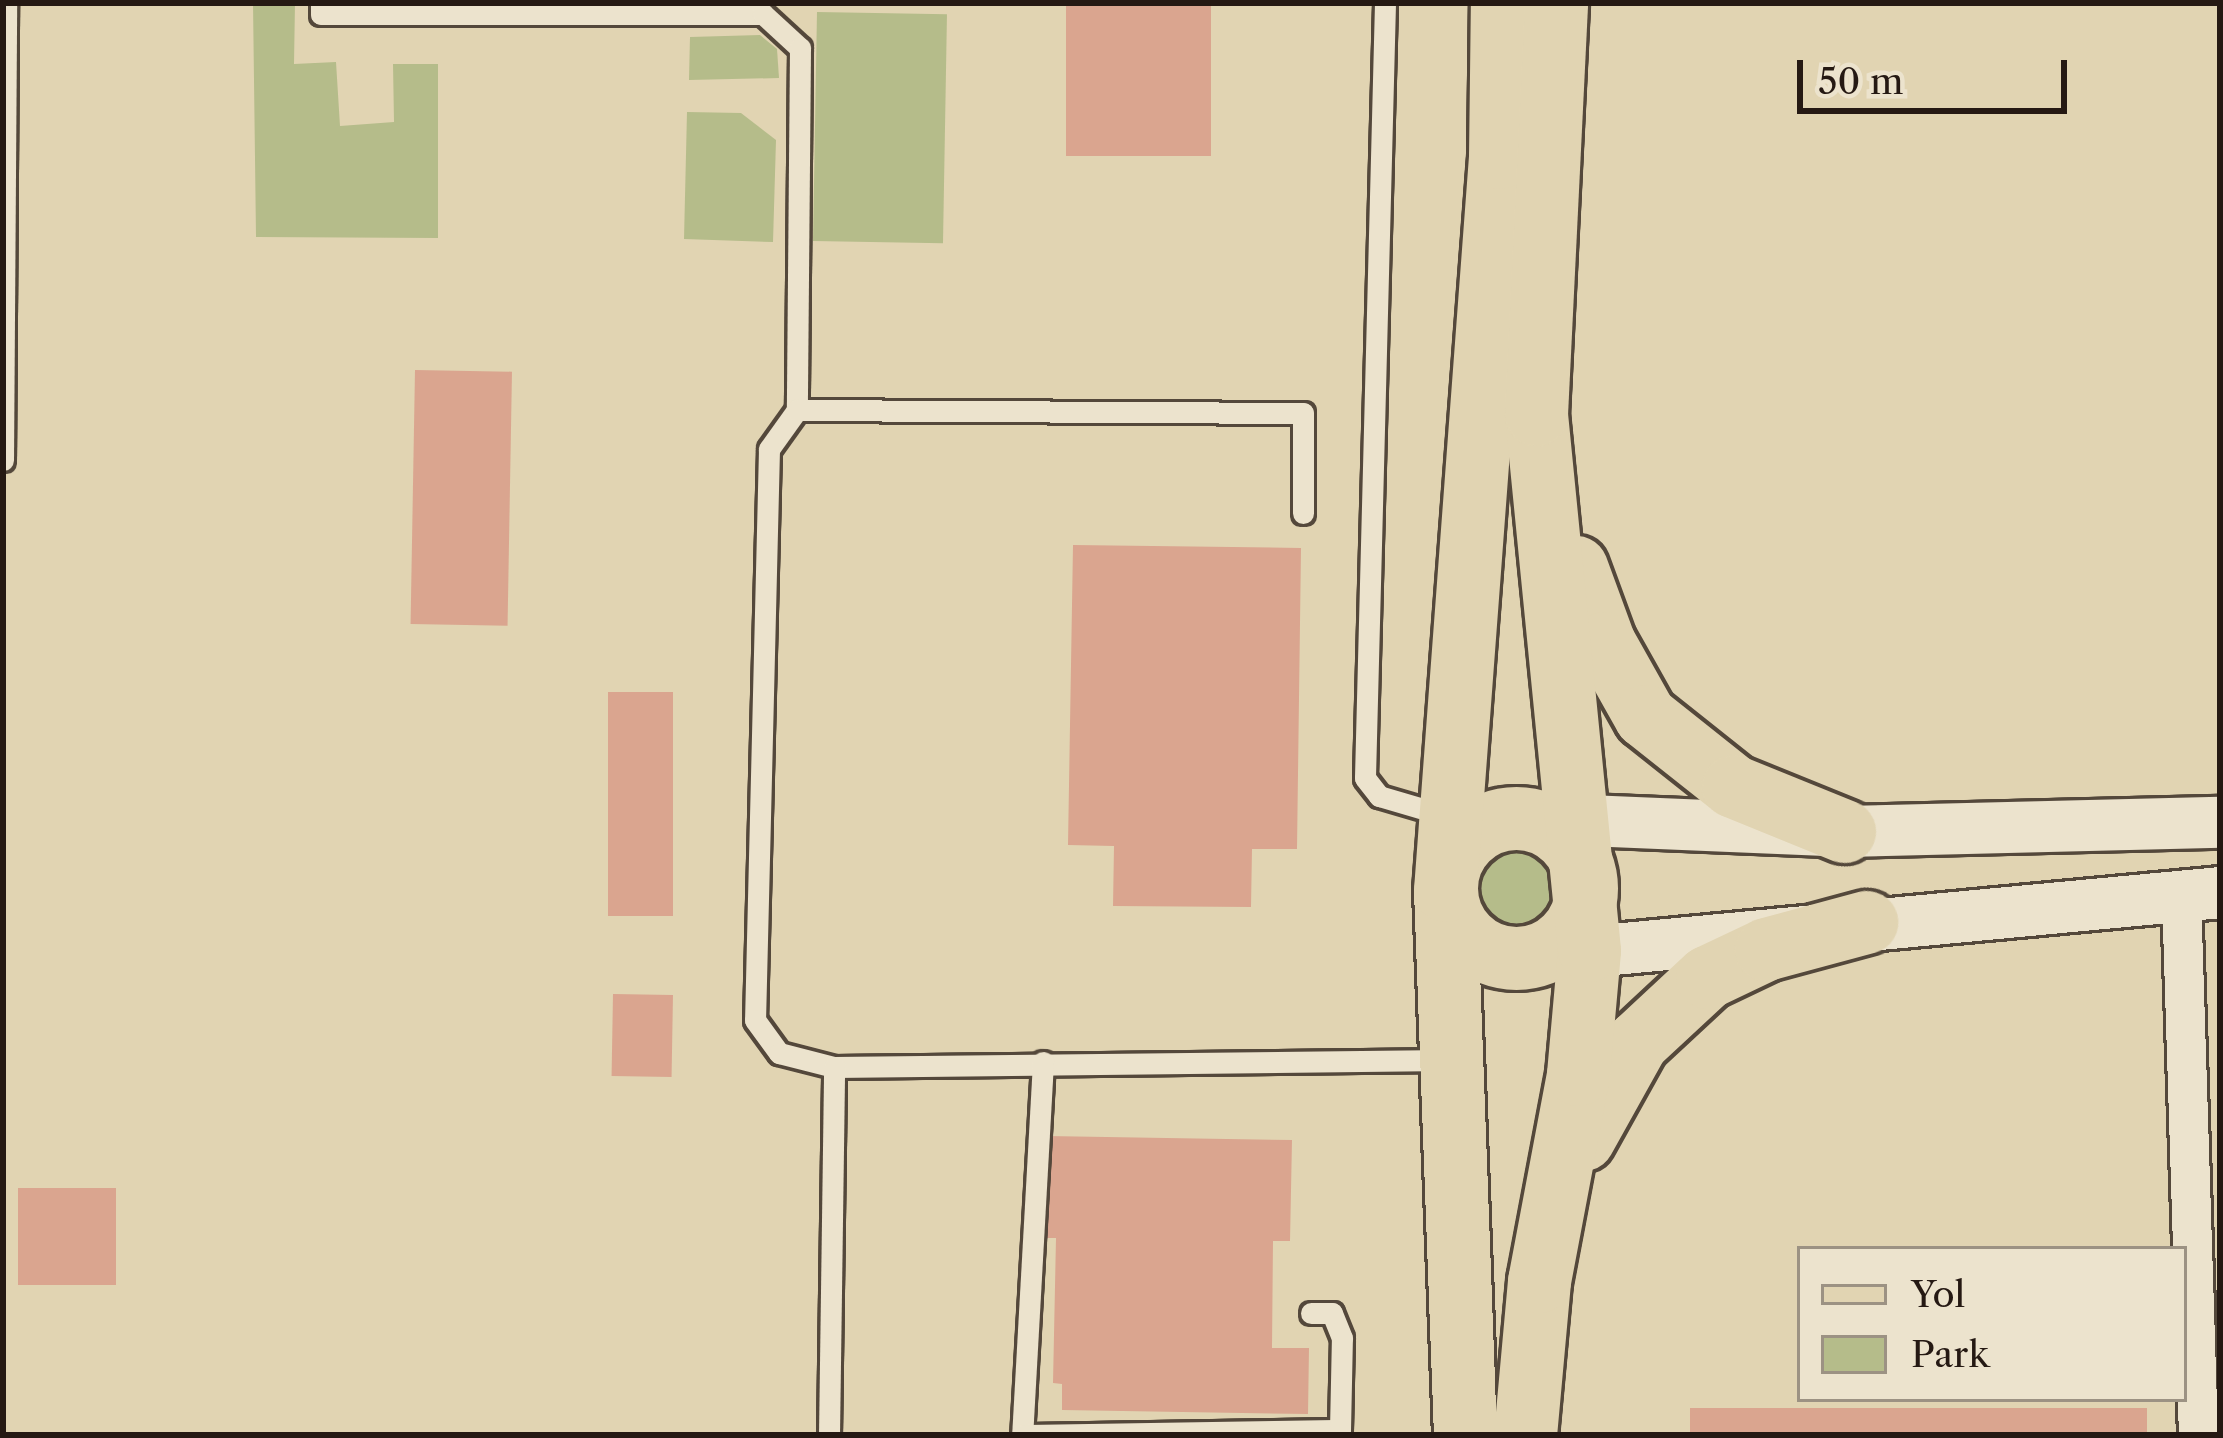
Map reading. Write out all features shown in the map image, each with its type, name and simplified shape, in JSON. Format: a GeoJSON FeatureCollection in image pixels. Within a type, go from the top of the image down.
{"type":"FeatureCollection","features":[{"type":"Feature","properties":{"kind":"main road"},"geometry":{"type":"LineString","coordinates":[[1465,1435],[1445,890],[1447,816],[1490,310],[1502,3]]}},
{"type":"Feature","properties":{"kind":"main road"},"geometry":{"type":"LineString","coordinates":[[1526,1435],[1554,1200],[1578,1074],[1589,950],[1587,886],[1536,414],[1556,3]]}},
{"type":"Feature","properties":{"kind":"main road"},"geometry":{"type":"LineString","coordinates":[[1536,414],[1574,563],[1604,643],[1645,716],[1733,786],[1844,831]]}},
{"type":"Feature","properties":{"kind":"main road"},"geometry":{"type":"LineString","coordinates":[[1514,817],[1557,830],[1583,865],[1587,886],[1574,928],[1539,954],[1517,958],[1476,946],[1449,911],[1445,890],[1458,848],[1473,832],[1514,817]]}},
{"type":"Feature","properties":{"kind":"main road"},"geometry":{"type":"LineString","coordinates":[[1554,1200],[1612,1078],[1660,1017],[1707,977],[1766,949],[1866,922]]}},
{"type":"Feature","properties":{"kind":"street"},"geometry":{"type":"LineString","coordinates":[[1514,817],[1844,831],[2220,822]]}},
{"type":"Feature","properties":{"kind":"street"},"geometry":{"type":"LineString","coordinates":[[1517,958],[2201,894],[2198,1435]]}},
{"type":"Feature","properties":{"kind":"lane"},"geometry":{"type":"LineString","coordinates":[[3,460],[6,3]]}},
{"type":"Feature","properties":{"kind":"lane"},"geometry":{"type":"LineString","coordinates":[[321,3],[321,14],[764,14],[800,49],[797,410],[769,449],[755,1020],[779,1053],[834,1067],[1454,1060]]}},
{"type":"Feature","properties":{"kind":"lane"},"geometry":{"type":"LineString","coordinates":[[1385,3],[1365,778],[1379,796],[1447,816],[1514,817]]}},
{"type":"Feature","properties":{"kind":"lane"},"geometry":{"type":"LineString","coordinates":[[797,410],[1303,413],[1303,513]]}},
{"type":"Feature","properties":{"kind":"lane"},"geometry":{"type":"LineString","coordinates":[[1043,1062],[1022,1435],[1340,1430],[1342,1338],[1332,1313],[1310,1313]]}},
{"type":"Feature","properties":{"kind":"lane"},"geometry":{"type":"LineString","coordinates":[[829,1435],[834,1067]]}},
{"type":"Feature","properties":{"kind":"green space"},"geometry":{"type":"Polygon","coordinates":[[[253,3],[295,3],[294,64],[336,62],[340,126],[394,122],[393,64],[438,64],[438,238],[256,237],[253,3]]]}},
{"type":"Feature","properties":{"kind":"green space"},"geometry":{"type":"Polygon","coordinates":[[[817,12],[947,14],[943,243],[813,241],[817,12]]]}},
{"type":"Feature","properties":{"kind":"green space"},"geometry":{"type":"Polygon","coordinates":[[[760,35],[777,49],[779,78],[689,80],[690,37],[760,35]]]}},
{"type":"Feature","properties":{"kind":"green space"},"geometry":{"type":"Polygon","coordinates":[[[687,112],[741,113],[776,140],[773,242],[684,239],[687,112]]]}},
{"type":"Feature","properties":{"kind":"green space"},"geometry":{"type":"Polygon","coordinates":[[[1517,849],[1546,861],[1558,890],[1546,919],[1517,931],[1488,919],[1476,890],[1488,861],[1517,849]]]}},
{"type":"Feature","properties":{"kind":"building"},"geometry":{"type":"Polygon","coordinates":[[[1066,3],[1211,3],[1211,156],[1066,156],[1066,3]]]}},
{"type":"Feature","properties":{"kind":"building"},"geometry":{"type":"Polygon","coordinates":[[[415,370],[512,372],[508,626],[411,624],[415,370]]]}},
{"type":"Feature","properties":{"kind":"building"},"geometry":{"type":"Polygon","coordinates":[[[1073,545],[1301,548],[1297,849],[1252,849],[1251,907],[1113,906],[1114,846],[1068,845],[1073,545]]]}},
{"type":"Feature","properties":{"kind":"building"},"geometry":{"type":"Polygon","coordinates":[[[608,692],[673,692],[673,916],[608,916],[608,692]]]}},
{"type":"Feature","properties":{"kind":"building"},"geometry":{"type":"Polygon","coordinates":[[[613,994],[673,995],[672,1077],[612,1076],[613,994]]]}},
{"type":"Feature","properties":{"kind":"building"},"geometry":{"type":"Polygon","coordinates":[[[1046,1136],[1292,1140],[1290,1241],[1273,1241],[1272,1348],[1309,1348],[1308,1414],[1062,1410],[1062,1384],[1053,1383],[1056,1238],[1045,1238],[1046,1136]]]}},
{"type":"Feature","properties":{"kind":"building"},"geometry":{"type":"Polygon","coordinates":[[[18,1188],[116,1188],[116,1285],[18,1285],[18,1188]]]}},
{"type":"Feature","properties":{"kind":"building"},"geometry":{"type":"Polygon","coordinates":[[[1690,1408],[2147,1408],[2147,1435],[1690,1435],[1690,1408]]]}}]}
